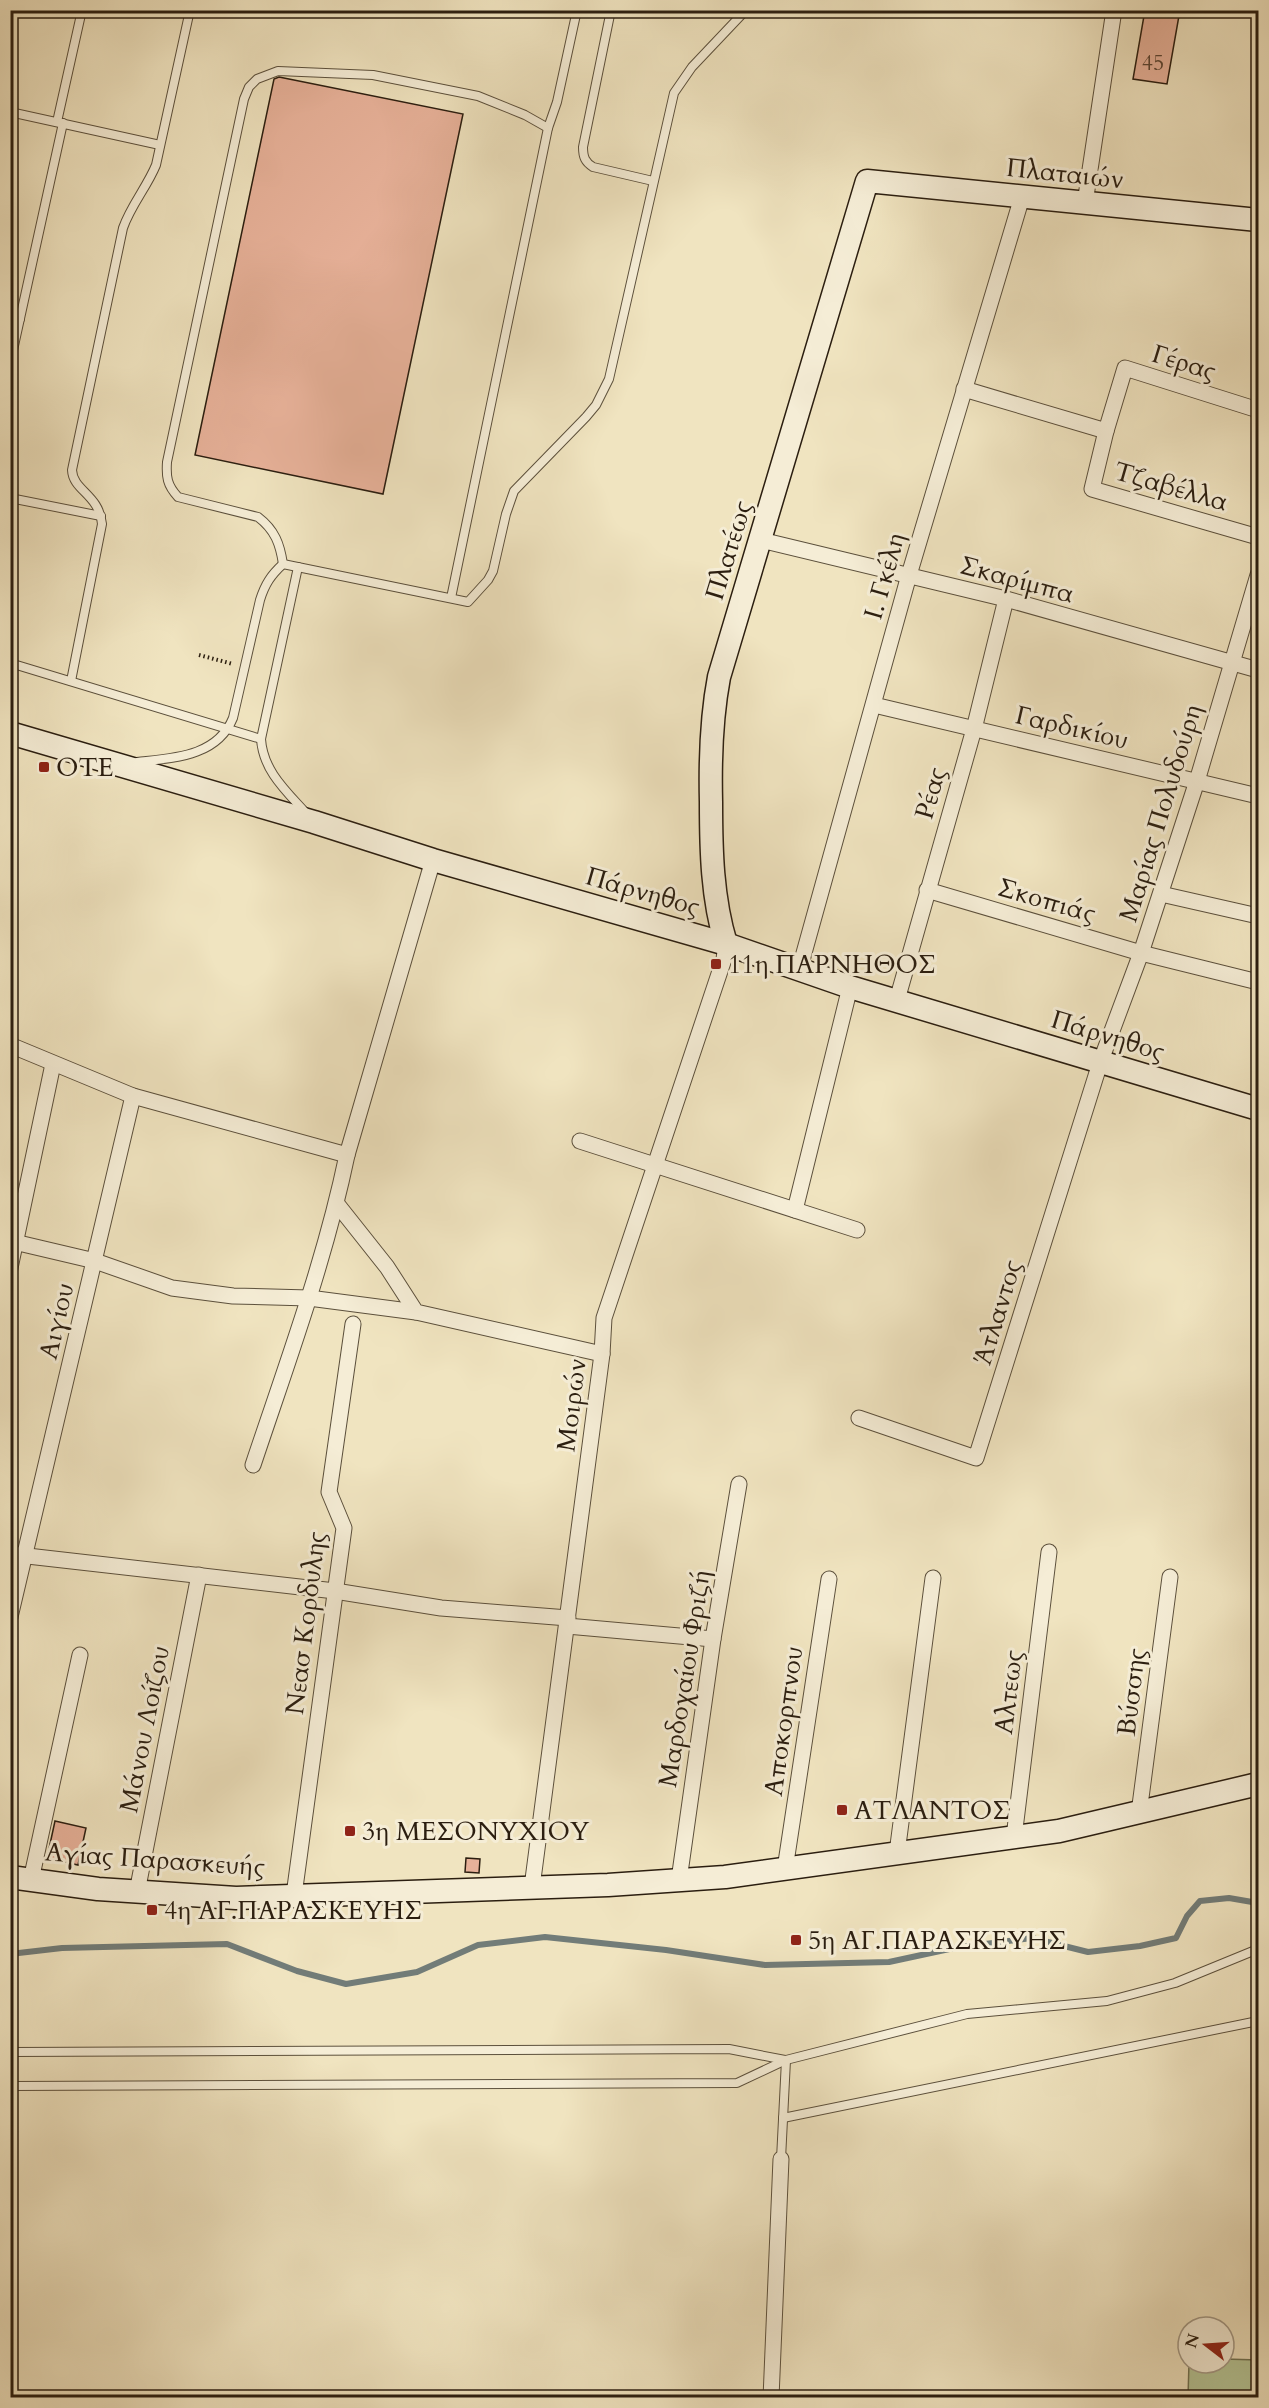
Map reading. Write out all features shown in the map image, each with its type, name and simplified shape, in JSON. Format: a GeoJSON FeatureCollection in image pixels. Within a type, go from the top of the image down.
{"type":"FeatureCollection","features":[{"type":"Feature","properties":{"kind":"street"},"geometry":{"type":"LineString","coordinates":[[1085,203],[1114,10]]}},
{"type":"Feature","properties":{"kind":"street","name":"Πλαταιών"},"geometry":{"type":"LineString","coordinates":[[867,181],[1258,220]]}},
{"type":"Feature","properties":{"kind":"street","name":"Πλατέως"},"geometry":{"type":"LineString","coordinates":[[726,944],[714,890],[711,815],[712,723],[719,677],[867,181]]}},
{"type":"Feature","properties":{"kind":"street","name":"Ι. Γκέλη"},"geometry":{"type":"LineString","coordinates":[[799,971],[909,575],[1022,197]]}},
{"type":"Feature","properties":{"kind":"street","name":"Γέρας"},"geometry":{"type":"LineString","coordinates":[[1106,431],[1125,368],[1258,410]]}},
{"type":"Feature","properties":{"kind":"street"},"geometry":{"type":"LineString","coordinates":[[963,389],[1106,431]]}},
{"type":"Feature","properties":{"kind":"street","name":"Τζαβέλλα"},"geometry":{"type":"LineString","coordinates":[[1106,431],[1092,489],[1258,537]]}},
{"type":"Feature","properties":{"kind":"street","name":"Σκαρίμπα"},"geometry":{"type":"LineString","coordinates":[[760,540],[1006,599],[1258,670]]}},
{"type":"Feature","properties":{"kind":"street","name":"Μαρίας Πολυδούρη"},"geometry":{"type":"LineString","coordinates":[[1100,1063],[1161,894],[1258,575]]}},
{"type":"Feature","properties":{"kind":"street","name":"Ρέας"},"geometry":{"type":"LineString","coordinates":[[897,1000],[974,729],[1006,599]]}},
{"type":"Feature","properties":{"kind":"street","name":"Γαρδικίου"},"geometry":{"type":"LineString","coordinates":[[874,705],[1258,796]]}},
{"type":"Feature","properties":{"kind":"street","name":"Πάρνηθος"},"geometry":{"type":"LineString","coordinates":[[10,733],[314,822],[433,860],[726,944],[850,987],[1258,1108]]}},
{"type":"Feature","properties":{"kind":"street"},"geometry":{"type":"LineString","coordinates":[[253,1465],[309,1298],[337,1204],[347,1155],[433,860]]}},
{"type":"Feature","properties":{"kind":"street","name":"Σκοπιάς"},"geometry":{"type":"LineString","coordinates":[[927,890],[1140,953],[1258,982]]}},
{"type":"Feature","properties":{"kind":"street"},"geometry":{"type":"LineString","coordinates":[[1161,894],[1258,916]]}},
{"type":"Feature","properties":{"kind":"street","name":"Μοιρών"},"geometry":{"type":"LineString","coordinates":[[532,1887],[602,1354],[604,1318],[724,959],[726,944]]}},
{"type":"Feature","properties":{"kind":"street"},"geometry":{"type":"LineString","coordinates":[[795,1210],[850,987]]}},
{"type":"Feature","properties":{"kind":"street"},"geometry":{"type":"LineString","coordinates":[[10,1045],[133,1096],[347,1155]]}},
{"type":"Feature","properties":{"kind":"street","name":"Άτλαντος"},"geometry":{"type":"LineString","coordinates":[[860,1419],[976,1458],[1100,1063]]}},
{"type":"Feature","properties":{"kind":"street"},"geometry":{"type":"LineString","coordinates":[[10,1268],[53,1064]]}},
{"type":"Feature","properties":{"kind":"street","name":"Αιγίου"},"geometry":{"type":"LineString","coordinates":[[10,1617],[18,1556],[95,1261],[133,1096]]}},
{"type":"Feature","properties":{"kind":"street"},"geometry":{"type":"LineString","coordinates":[[580,1141],[857,1230]]}},
{"type":"Feature","properties":{"kind":"street"},"geometry":{"type":"LineString","coordinates":[[337,1204],[387,1267],[416,1312]]}},
{"type":"Feature","properties":{"kind":"street"},"geometry":{"type":"LineString","coordinates":[[14,1242],[95,1261],[172,1288],[233,1296],[309,1298],[416,1312],[602,1354]]}},
{"type":"Feature","properties":{"kind":"street","name":"Νεασ Κορδυλης"},"geometry":{"type":"LineString","coordinates":[[294,1895],[344,1528],[329,1492],[353,1324]]}},
{"type":"Feature","properties":{"kind":"street","name":"Μαρδοχαίου Φριζή"},"geometry":{"type":"LineString","coordinates":[[679,1880],[713,1639],[739,1484]]}},
{"type":"Feature","properties":{"kind":"street","name":"Αλτεως"},"geometry":{"type":"LineString","coordinates":[[1014,1837],[1049,1552]]}},
{"type":"Feature","properties":{"kind":"street"},"geometry":{"type":"LineString","coordinates":[[18,1556],[80,1561],[335,1591],[441,1608],[713,1639]]}},
{"type":"Feature","properties":{"kind":"street","name":"Μάνου Λοίζου"},"geometry":{"type":"LineString","coordinates":[[137,1892],[199,1575]]}},
{"type":"Feature","properties":{"kind":"street","name":"Βύσσης"},"geometry":{"type":"LineString","coordinates":[[1139,1813],[1170,1577]]}},
{"type":"Feature","properties":{"kind":"street"},"geometry":{"type":"LineString","coordinates":[[897,1853],[933,1578]]}},
{"type":"Feature","properties":{"kind":"street","name":"Αποκορπνου"},"geometry":{"type":"LineString","coordinates":[[785,1869],[829,1579]]}},
{"type":"Feature","properties":{"kind":"street"},"geometry":{"type":"LineString","coordinates":[[20,1878],[80,1655]]}},
{"type":"Feature","properties":{"kind":"street","name":"Αγίας Παρασκευής"},"geometry":{"type":"LineString","coordinates":[[20,1878],[98,1889],[236,1898],[679,1880],[785,1869],[1059,1831],[1258,1784]]}},
{"type":"Feature","properties":{"kind":"street"},"geometry":{"type":"LineString","coordinates":[[771,2397],[781,2159]]}},
{"type":"Feature","properties":{"kind":"lane"},"geometry":{"type":"LineString","coordinates":[[10,364],[82,10]]}},
{"type":"Feature","properties":{"kind":"lane"},"geometry":{"type":"LineString","coordinates":[[71,681],[102,532],[101,516],[93,499],[75,482],[72,470],[123,228],[130,209],[152,174],[190,10]]}},
{"type":"Feature","properties":{"kind":"lane"},"geometry":{"type":"LineString","coordinates":[[450,598],[548,128],[558,102],[577,10]]}},
{"type":"Feature","properties":{"kind":"lane"},"geometry":{"type":"LineString","coordinates":[[611,10],[583,156],[586,163],[592,167],[653,181]]}},
{"type":"Feature","properties":{"kind":"lane"},"geometry":{"type":"LineString","coordinates":[[283,564],[468,602],[488,580],[514,491],[586,417],[603,392],[613,367],[674,93],[692,67],[746,10]]}},
{"type":"Feature","properties":{"kind":"lane"},"geometry":{"type":"LineString","coordinates":[[283,564],[276,536],[264,521],[246,513],[177,497],[169,488],[166,477],[167,462],[244,99],[249,87],[256,79],[278,71],[382,76],[478,96],[517,111],[548,128]]}},
{"type":"Feature","properties":{"kind":"lane"},"geometry":{"type":"LineString","coordinates":[[10,112],[160,145]]}},
{"type":"Feature","properties":{"kind":"lane"},"geometry":{"type":"LineString","coordinates":[[10,316],[20,319]]}},
{"type":"Feature","properties":{"kind":"lane"},"geometry":{"type":"LineString","coordinates":[[10,498],[101,516]]}},
{"type":"Feature","properties":{"kind":"lane"},"geometry":{"type":"LineString","coordinates":[[119,765],[180,757],[198,752],[210,746],[229,729],[265,585],[283,564]]}},
{"type":"Feature","properties":{"kind":"lane"},"geometry":{"type":"LineString","coordinates":[[298,567],[261,739],[262,753],[270,770],[314,822]]}},
{"type":"Feature","properties":{"kind":"lane"},"geometry":{"type":"LineString","coordinates":[[10,663],[261,739]]}},
{"type":"Feature","properties":{"kind":"lane"},"geometry":{"type":"LineString","coordinates":[[10,2086],[737,2083],[786,2060],[967,2014],[1107,2001],[1175,1983],[1258,1949]]}},
{"type":"Feature","properties":{"kind":"lane"},"geometry":{"type":"LineString","coordinates":[[783,2118],[1258,2021]]}},
{"type":"Feature","properties":{"kind":"lane"},"geometry":{"type":"LineString","coordinates":[[10,2052],[729,2049],[786,2060]]}},
{"type":"Feature","properties":{"kind":"lane"},"geometry":{"type":"LineString","coordinates":[[781,2159],[786,2060]]}},
{"type":"Feature","properties":{"kind":"path"},"geometry":{"type":"LineString","coordinates":[[199,655],[244,667]]}},
{"type":"Feature","properties":{"kind":"green space"},"geometry":{"type":"Polygon","coordinates":[[[1236,2359],[1258,2360],[1258,2397],[1188,2397],[1189,2375],[1236,2375],[1236,2359]]]}},
{"type":"Feature","properties":{"kind":"building"},"geometry":{"type":"Polygon","coordinates":[[[1145,10],[1180,10],[1167,84],[1133,79],[1145,10]]]}},
{"type":"Feature","properties":{"kind":"building"},"geometry":{"type":"Polygon","coordinates":[[[279,77],[463,114],[383,494],[195,455],[274,79],[279,77]]]}},
{"type":"Feature","properties":{"kind":"building"},"geometry":{"type":"Polygon","coordinates":[[[55,1821],[86,1828],[78,1865],[47,1858],[55,1821]]]}},
{"type":"Feature","properties":{"kind":"building"},"geometry":{"type":"Polygon","coordinates":[[[466,1858],[480,1859],[479,1873],[465,1872],[466,1858]]]}},
{"type":"Feature","properties":{"kind":"waterway"},"geometry":{"type":"LineString","coordinates":[[10,1954],[62,1948],[227,1944],[297,1971],[346,1984],[417,1972],[478,1945],[545,1937],[666,1950],[765,1965],[889,1962],[954,1948],[1032,1938],[1088,1952],[1140,1946],[1176,1938],[1187,1916],[1200,1901],[1229,1898],[1258,1903]]}},
{"type":"Feature","properties":{"kind":"place","name":"ΟΤΕ"},"geometry":{"type":"Point","coordinates":[44,767]}},
{"type":"Feature","properties":{"kind":"place","name":"11η ΠΑΡΝΗΘΟΣ"},"geometry":{"type":"Point","coordinates":[716,964]}},
{"type":"Feature","properties":{"kind":"place","name":"ΑΤΛΑΝΤΟΣ"},"geometry":{"type":"Point","coordinates":[842,1810]}},
{"type":"Feature","properties":{"kind":"place","name":"3η ΜΕΣΟΝΥΧΙΟΥ"},"geometry":{"type":"Point","coordinates":[350,1831]}},
{"type":"Feature","properties":{"kind":"place","name":"4η ΑΓ.ΠΑΡΑΣΚΕΥΗΣ"},"geometry":{"type":"Point","coordinates":[152,1910]}},
{"type":"Feature","properties":{"kind":"place","name":"5η ΑΓ.ΠΑΡΑΣΚΕΥΗΣ"},"geometry":{"type":"Point","coordinates":[796,1940]}}]}
